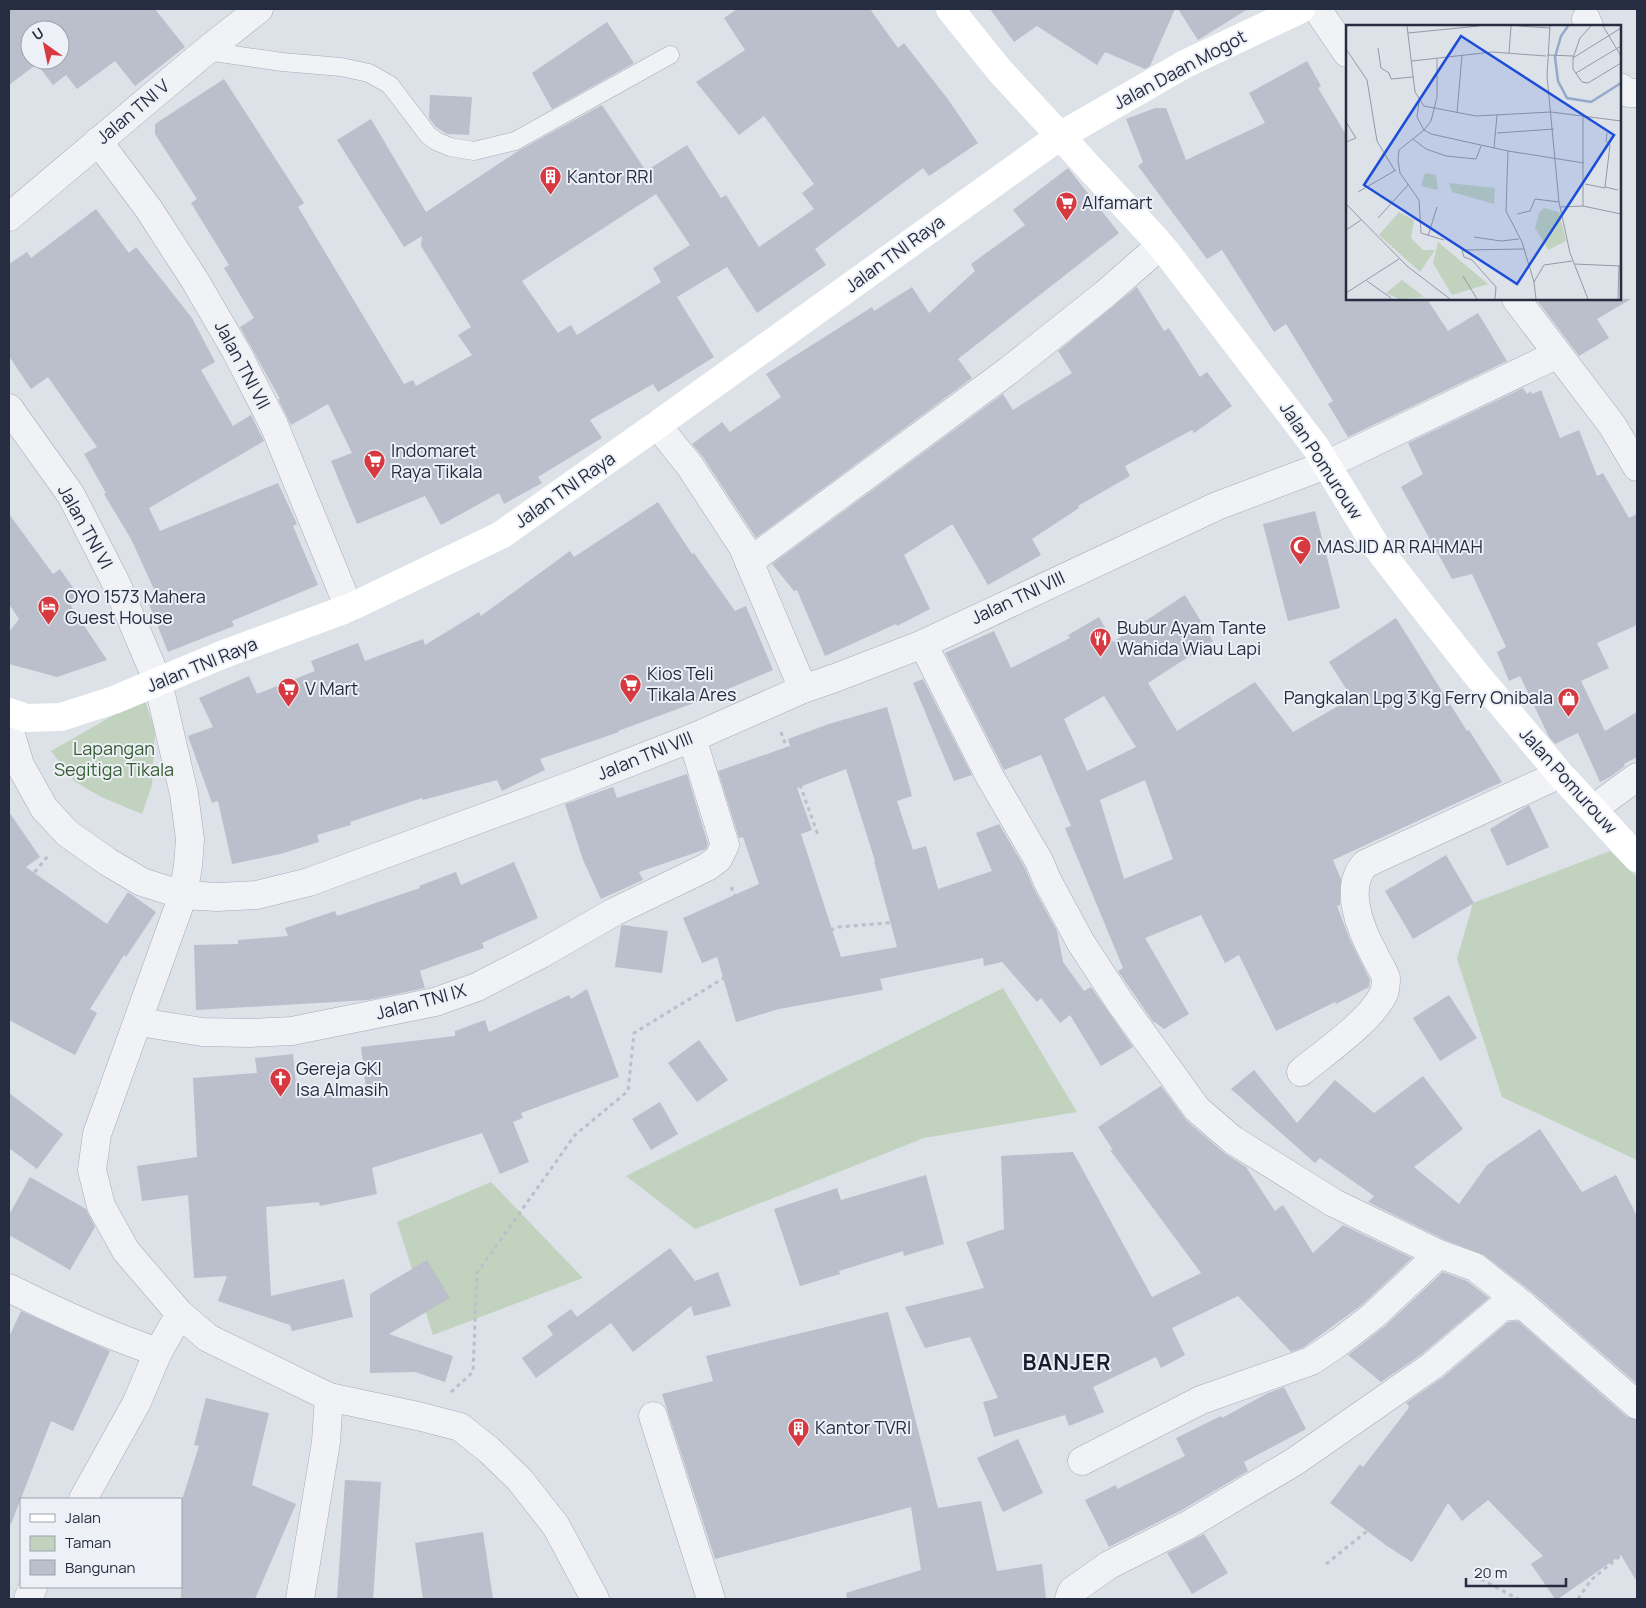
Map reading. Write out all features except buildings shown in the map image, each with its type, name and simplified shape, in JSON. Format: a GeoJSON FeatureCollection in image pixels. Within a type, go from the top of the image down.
{"type":"FeatureCollection","features":[{"type":"Feature","properties":{"kind":"main road","name":"Jalan Pomurouw"},"geometry":{"type":"LineString","coordinates":[[950,9],[1000,70],[1162,245],[1315,446],[1382,553],[1476,674],[1560,774],[1637,858]]}},
{"type":"Feature","properties":{"kind":"main road","name":"Jalan Daan Mogot"},"geometry":{"type":"LineString","coordinates":[[1060,136],[1185,64],[1301,9]]}},
{"type":"Feature","properties":{"kind":"main road","name":"Jalan TNI Raya"},"geometry":{"type":"LineString","coordinates":[[9,712],[26,718],[61,717],[114,700],[224,654],[349,608],[500,535],[657,425],[1060,136]]}},
{"type":"Feature","properties":{"kind":"street","name":"Jalan TNI V"},"geometry":{"type":"LineString","coordinates":[[9,217],[206,51],[259,9]]}},
{"type":"Feature","properties":{"kind":"street"},"geometry":{"type":"LineString","coordinates":[[1317,9],[1346,52]]}},
{"type":"Feature","properties":{"kind":"street"},"geometry":{"type":"LineString","coordinates":[[1621,88],[1628,93],[1637,93]]}},
{"type":"Feature","properties":{"kind":"street","name":"Jalan TNI VII"},"geometry":{"type":"LineString","coordinates":[[98,141],[148,208],[194,279],[236,351],[274,425],[349,608]]}},
{"type":"Feature","properties":{"kind":"street"},"geometry":{"type":"LineString","coordinates":[[749,562],[941,418],[1008,371],[1105,294],[1162,245]]}},
{"type":"Feature","properties":{"kind":"street"},"geometry":{"type":"LineString","coordinates":[[1517,300],[1612,424],[1637,467]]}},
{"type":"Feature","properties":{"kind":"street","name":"Jalan TNI VIII"},"geometry":{"type":"LineString","coordinates":[[9,728],[20,765],[44,808],[67,833],[108,862],[142,882],[183,895],[218,897],[257,894],[309,882],[564,788],[692,738],[803,689],[923,644],[1217,506],[1326,465],[1558,354]]}},
{"type":"Feature","properties":{"kind":"street","name":"Jalan TNI VI"},"geometry":{"type":"LineString","coordinates":[[9,408],[71,495],[116,583],[158,682],[184,794],[190,840],[183,895],[139,1022],[97,1134],[92,1170],[100,1206],[126,1251],[180,1314],[208,1338],[329,1397],[460,1427],[489,1450],[520,1480],[556,1526],[595,1599]]}},
{"type":"Feature","properties":{"kind":"street"},"geometry":{"type":"LineString","coordinates":[[657,425],[690,466],[743,547],[803,689]]}},
{"type":"Feature","properties":{"kind":"street"},"geometry":{"type":"LineString","coordinates":[[923,644],[990,777],[1038,861],[1081,944],[1197,1109],[1233,1140],[1334,1203],[1439,1254],[1475,1267],[1523,1305],[1637,1405]]}},
{"type":"Feature","properties":{"kind":"street"},"geometry":{"type":"LineString","coordinates":[[692,738],[721,852]]}},
{"type":"Feature","properties":{"kind":"street"},"geometry":{"type":"LineString","coordinates":[[1301,1072],[1372,1012],[1384,992],[1386,978],[1369,946],[1357,912],[1355,885],[1360,869],[1365,864],[1560,774]]}},
{"type":"Feature","properties":{"kind":"street"},"geometry":{"type":"LineString","coordinates":[[1593,809],[1637,777]]}},
{"type":"Feature","properties":{"kind":"street","name":"Jalan TNI IX"},"geometry":{"type":"LineString","coordinates":[[139,1022],[202,1032],[249,1033],[292,1031],[435,1002],[485,983],[614,912],[707,867],[721,852]]}},
{"type":"Feature","properties":{"kind":"street"},"geometry":{"type":"LineString","coordinates":[[1082,1461],[1201,1400],[1311,1361],[1373,1316],[1439,1254]]}},
{"type":"Feature","properties":{"kind":"street"},"geometry":{"type":"LineString","coordinates":[[9,1288],[51,1309],[158,1352]]}},
{"type":"Feature","properties":{"kind":"street"},"geometry":{"type":"LineString","coordinates":[[1069,1599],[1072,1591],[1109,1565],[1188,1525],[1294,1462],[1432,1366],[1502,1307],[1523,1305]]}},
{"type":"Feature","properties":{"kind":"street"},"geometry":{"type":"LineString","coordinates":[[84,1498],[137,1402],[158,1352],[180,1314]]}},
{"type":"Feature","properties":{"kind":"street"},"geometry":{"type":"LineString","coordinates":[[300,1599],[326,1442],[329,1397]]}},
{"type":"Feature","properties":{"kind":"street"},"geometry":{"type":"LineString","coordinates":[[653,1416],[711,1599]]}},
{"type":"Feature","properties":{"kind":"lane"},"geometry":{"type":"LineString","coordinates":[[206,51],[282,62],[341,67],[370,73],[390,85],[428,135],[450,147],[474,151],[515,141],[670,54]]}},
{"type":"Feature","properties":{"kind":"path"},"geometry":{"type":"LineString","coordinates":[[771,703],[818,834]]}},
{"type":"Feature","properties":{"kind":"path"},"geometry":{"type":"LineString","coordinates":[[9,903],[67,833]]}},
{"type":"Feature","properties":{"kind":"path"},"geometry":{"type":"LineString","coordinates":[[721,852],[763,954]]}},
{"type":"Feature","properties":{"kind":"path"},"geometry":{"type":"LineString","coordinates":[[422,1417],[473,1372],[477,1273],[575,1135],[628,1091],[634,1033],[763,954],[839,927],[959,918],[1047,880]]}},
{"type":"Feature","properties":{"kind":"path"},"geometry":{"type":"LineString","coordinates":[[1326,1564],[1366,1532],[1401,1493],[1428,1484],[1456,1450],[1504,1398],[1537,1372],[1562,1340]]}},
{"type":"Feature","properties":{"kind":"path"},"geometry":{"type":"LineString","coordinates":[[1578,1599],[1592,1580],[1637,1542]]}},
{"type":"Feature","properties":{"kind":"path"},"geometry":{"type":"LineString","coordinates":[[1481,1579],[1518,1599]]}},
{"type":"Feature","properties":{"kind":"green space","name":"Lapangan Segitiga Tikala"},"geometry":{"type":"Polygon","coordinates":[[[144,698],[155,731],[152,785],[142,814],[101,797],[74,781],[51,751],[144,698]]]}},
{"type":"Feature","properties":{"kind":"green space"},"geometry":{"type":"Polygon","coordinates":[[[1610,851],[1637,877],[1637,1160],[1502,1097],[1457,959],[1473,903],[1610,851]]]}},
{"type":"Feature","properties":{"kind":"green space"},"geometry":{"type":"Polygon","coordinates":[[[1003,988],[1077,1112],[924,1138],[695,1229],[626,1176],[1003,988]]]}},
{"type":"Feature","properties":{"kind":"green space"},"geometry":{"type":"Polygon","coordinates":[[[491,1182],[583,1278],[433,1335],[397,1222],[491,1182]]]}},
{"type":"Feature","properties":{"kind":"place","name":"Kantor RRI"},"geometry":{"type":"Point","coordinates":[551,196]}},
{"type":"Feature","properties":{"kind":"place","name":"Alfamart"},"geometry":{"type":"Point","coordinates":[1066,222]}},
{"type":"Feature","properties":{"kind":"place","name":"Indomaret Raya Tikala"},"geometry":{"type":"Point","coordinates":[375,480]}},
{"type":"Feature","properties":{"kind":"place","name":"MASJID AR RAHMAH"},"geometry":{"type":"Point","coordinates":[1301,566]}},
{"type":"Feature","properties":{"kind":"place","name":"OYO 1573 Mahera Guest House"},"geometry":{"type":"Point","coordinates":[49,626]}},
{"type":"Feature","properties":{"kind":"place","name":"Bubur Ayam Tante Wahida Wiau Lapi"},"geometry":{"type":"Point","coordinates":[1101,657]}},
{"type":"Feature","properties":{"kind":"place","name":"Kios Teli Tikala Ares"},"geometry":{"type":"Point","coordinates":[631,703]}},
{"type":"Feature","properties":{"kind":"place","name":"V Mart"},"geometry":{"type":"Point","coordinates":[289,708]}},
{"type":"Feature","properties":{"kind":"place","name":"Pangkalan Lpg 3 Kg Ferry Onibala"},"geometry":{"type":"Point","coordinates":[1569,717]}},
{"type":"Feature","properties":{"kind":"place","name":"Gereja GKI Isa Almasih"},"geometry":{"type":"Point","coordinates":[280,1098]}},
{"type":"Feature","properties":{"kind":"place","name":"Kantor TVRI"},"geometry":{"type":"Point","coordinates":[799,1447]}},
{"type":"Feature","properties":{"kind":"district","name":"BANJER"},"geometry":{"type":"Point","coordinates":[1067,1362]}}]}
